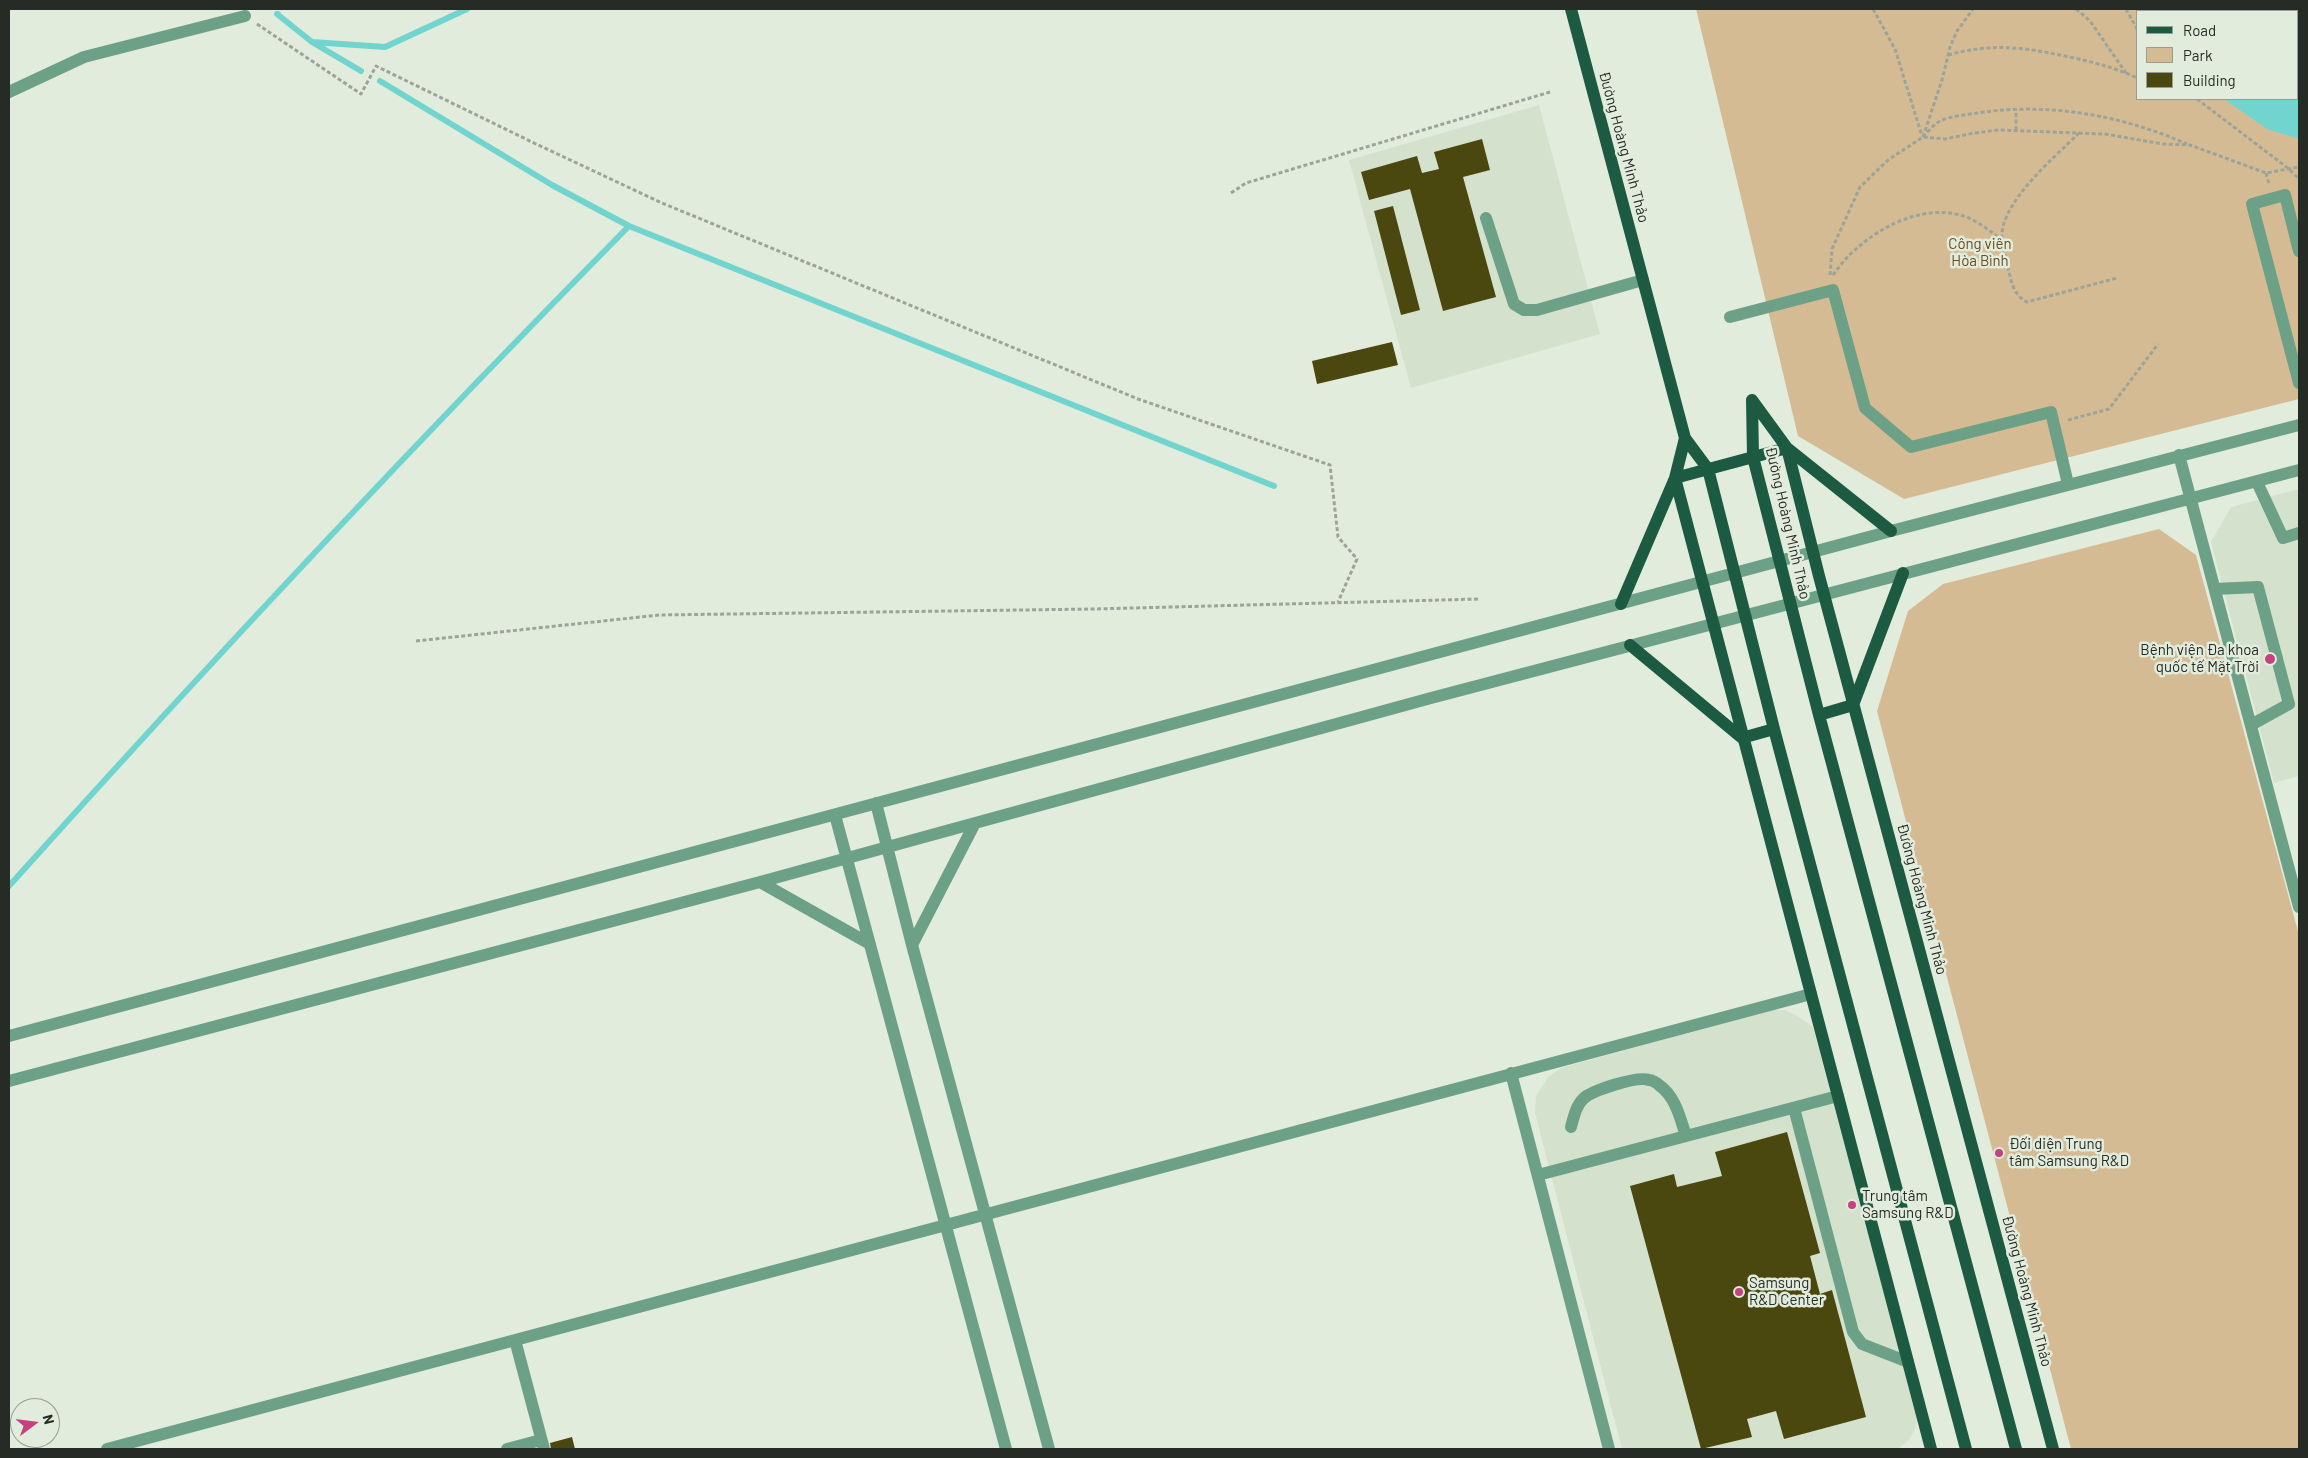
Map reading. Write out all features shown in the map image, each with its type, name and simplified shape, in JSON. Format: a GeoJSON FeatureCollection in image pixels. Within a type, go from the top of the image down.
{"type":"FeatureCollection","features":[{"type":"Feature","properties":{"kind":"main road","name":"Đường Hoàng Minh Thảo"},"geometry":{"type":"LineString","coordinates":[[1571,9],[1685,438],[1708,469],[1774,729],[1966,1449]]}},
{"type":"Feature","properties":{"kind":"main road","name":"Đường Hoàng Minh Thảo"},"geometry":{"type":"LineString","coordinates":[[2016,1449],[1779,561],[1753,457],[1752,400],[1787,448],[1812,552],[2053,1449]]}},
{"type":"Feature","properties":{"kind":"main road","name":"Đường Hoàng Minh Thảo"},"geometry":{"type":"LineString","coordinates":[[1685,438],[1675,478],[1931,1449]]}},
{"type":"Feature","properties":{"kind":"main road"},"geometry":{"type":"LineString","coordinates":[[1621,604],[1675,478],[1708,469],[1787,448],[1891,531]]}},
{"type":"Feature","properties":{"kind":"main road"},"geometry":{"type":"LineString","coordinates":[[1819,714],[1854,705],[1903,573]]}},
{"type":"Feature","properties":{"kind":"main road"},"geometry":{"type":"LineString","coordinates":[[1630,645],[1742,738],[1774,729]]}},
{"type":"Feature","properties":{"kind":"street"},"geometry":{"type":"LineString","coordinates":[[9,92],[84,57],[245,16]]}},
{"type":"Feature","properties":{"kind":"street"},"geometry":{"type":"LineString","coordinates":[[2299,251],[2285,195],[2252,204],[2299,383]]}},
{"type":"Feature","properties":{"kind":"street"},"geometry":{"type":"LineString","coordinates":[[1486,218],[1514,304],[1524,310],[1537,310],[1643,280]]}},
{"type":"Feature","properties":{"kind":"street"},"geometry":{"type":"LineString","coordinates":[[1730,317],[1833,290],[1864,408],[1911,447],[2051,412],[2068,484]]}},
{"type":"Feature","properties":{"kind":"street"},"geometry":{"type":"LineString","coordinates":[[9,1036],[1812,552],[2299,425]]}},
{"type":"Feature","properties":{"kind":"street"},"geometry":{"type":"LineString","coordinates":[[2180,455],[2299,906]]}},
{"type":"Feature","properties":{"kind":"street"},"geometry":{"type":"LineString","coordinates":[[9,1081],[760,882],[1630,645],[2191,500],[2299,470]]}},
{"type":"Feature","properties":{"kind":"street"},"geometry":{"type":"LineString","coordinates":[[2257,482],[2283,538],[2299,533]]}},
{"type":"Feature","properties":{"kind":"street"},"geometry":{"type":"LineString","coordinates":[[2215,589],[2258,587],[2289,704],[2251,725]]}},
{"type":"Feature","properties":{"kind":"street"},"geometry":{"type":"LineString","coordinates":[[876,804],[1049,1449]]}},
{"type":"Feature","properties":{"kind":"street"},"geometry":{"type":"LineString","coordinates":[[835,815],[1006,1449]]}},
{"type":"Feature","properties":{"kind":"street"},"geometry":{"type":"LineString","coordinates":[[912,944],[975,823]]}},
{"type":"Feature","properties":{"kind":"street"},"geometry":{"type":"LineString","coordinates":[[760,882],[870,944]]}},
{"type":"Feature","properties":{"kind":"street"},"geometry":{"type":"LineString","coordinates":[[107,1449],[1811,994]]}},
{"type":"Feature","properties":{"kind":"street"},"geometry":{"type":"LineString","coordinates":[[1511,1073],[1609,1449]]}},
{"type":"Feature","properties":{"kind":"street"},"geometry":{"type":"LineString","coordinates":[[1571,1127],[1575,1110],[1584,1098],[1595,1091],[1640,1079],[1650,1080],[1660,1086],[1670,1096],[1676,1106],[1686,1136]]}},
{"type":"Feature","properties":{"kind":"street"},"geometry":{"type":"LineString","coordinates":[[1538,1175],[1838,1096]]}},
{"type":"Feature","properties":{"kind":"street"},"geometry":{"type":"LineString","coordinates":[[1794,1108],[1854,1332],[1862,1344],[1908,1362]]}},
{"type":"Feature","properties":{"kind":"street"},"geometry":{"type":"LineString","coordinates":[[507,1449],[542,1445],[515,1340]]}},
{"type":"Feature","properties":{"kind":"path"},"geometry":{"type":"LineString","coordinates":[[1873,9],[1895,49],[1922,138]]}},
{"type":"Feature","properties":{"kind":"path"},"geometry":{"type":"LineString","coordinates":[[1922,138],[1957,31],[1973,9]]}},
{"type":"Feature","properties":{"kind":"path"},"geometry":{"type":"LineString","coordinates":[[2076,9],[2090,22],[2127,73]]}},
{"type":"Feature","properties":{"kind":"path"},"geometry":{"type":"LineString","coordinates":[[2126,9],[2136,27]]}},
{"type":"Feature","properties":{"kind":"path"},"geometry":{"type":"LineString","coordinates":[[245,16],[361,94],[376,66],[662,203],[1138,399],[1330,465],[1338,537],[1357,559],[1338,602]]}},
{"type":"Feature","properties":{"kind":"path"},"geometry":{"type":"LineString","coordinates":[[1948,55],[1971,49],[2018,47],[2102,63],[2136,78]]}},
{"type":"Feature","properties":{"kind":"path"},"geometry":{"type":"LineString","coordinates":[[1231,194],[1246,183],[1550,92]]}},
{"type":"Feature","properties":{"kind":"path"},"geometry":{"type":"LineString","coordinates":[[2198,100],[2290,169],[2299,179]]}},
{"type":"Feature","properties":{"kind":"path"},"geometry":{"type":"LineString","coordinates":[[2016,110],[2016,130]]}},
{"type":"Feature","properties":{"kind":"path"},"geometry":{"type":"LineString","coordinates":[[2001,239],[1969,218],[1949,213],[1915,216],[1894,223],[1874,234],[1854,250],[1830,278],[1832,249],[1860,187],[1888,160],[1922,138],[1939,121],[1974,113],[2016,110],[2062,111],[2089,114],[2158,131],[2266,173],[2299,168]]}},
{"type":"Feature","properties":{"kind":"path"},"geometry":{"type":"LineString","coordinates":[[1922,138],[1945,139],[1974,133],[2016,130],[2106,134],[2164,144],[2190,145]]}},
{"type":"Feature","properties":{"kind":"path"},"geometry":{"type":"LineString","coordinates":[[2080,133],[2021,193],[2011,207],[2001,239],[2011,281],[2018,297],[2027,302],[2117,278]]}},
{"type":"Feature","properties":{"kind":"path"},"geometry":{"type":"LineString","coordinates":[[2053,424],[2109,408],[2158,344]]}},
{"type":"Feature","properties":{"kind":"path"},"geometry":{"type":"LineString","coordinates":[[416,641],[659,615],[1094,609],[1479,599]]}},
{"type":"Feature","properties":{"kind":"shaded area"},"geometry":{"type":"Polygon","coordinates":[[[1539,105],[1600,334],[1411,388],[1349,160],[1539,105]]]}},
{"type":"Feature","properties":{"kind":"shaded area","name":"Bệnh viện Đa khoa quốc tế Mặt Trời"},"geometry":{"type":"Polygon","coordinates":[[[2299,489],[2299,776],[2274,783],[2211,542],[2231,507],[2299,489]]]}},
{"type":"Feature","properties":{"kind":"shaded area"},"geometry":{"type":"Polygon","coordinates":[[[1772,1010],[1785,1010],[1813,1027],[1917,1415],[1916,1427],[1909,1440],[1898,1449],[1622,1449],[1535,1113],[1536,1096],[1548,1077],[1561,1068],[1772,1010]]]}},
{"type":"Feature","properties":{"kind":"green space","name":"Công viên Hòa Bình"},"geometry":{"type":"Polygon","coordinates":[[[1696,9],[2299,9],[2299,399],[1904,499],[1798,436],[1696,9]]]}},
{"type":"Feature","properties":{"kind":"green space"},"geometry":{"type":"Polygon","coordinates":[[[2159,529],[2196,555],[2299,935],[2299,1449],[2071,1449],[1877,711],[1908,611],[1943,584],[2159,529]]]}},
{"type":"Feature","properties":{"kind":"water"},"geometry":{"type":"Polygon","coordinates":[[[2299,9],[2299,139],[2267,129],[2225,100],[2298,100],[2298,10],[2140,10],[2299,9]]]}},
{"type":"Feature","properties":{"kind":"building"},"geometry":{"type":"Polygon","coordinates":[[[1482,139],[1490,170],[1463,177],[1496,297],[1443,311],[1410,189],[1369,200],[1361,172],[1417,156],[1422,173],[1439,169],[1434,152],[1482,139]]]}},
{"type":"Feature","properties":{"kind":"building"},"geometry":{"type":"Polygon","coordinates":[[[1393,206],[1420,310],[1401,315],[1374,211],[1393,206]]]}},
{"type":"Feature","properties":{"kind":"building"},"geometry":{"type":"Polygon","coordinates":[[[1392,342],[1398,365],[1317,384],[1312,361],[1392,342]]]}},
{"type":"Feature","properties":{"kind":"building","name":"Samsung R&D Center"},"geometry":{"type":"Polygon","coordinates":[[[1787,1132],[1820,1253],[1810,1256],[1820,1294],[1832,1290],[1866,1417],[1784,1439],[1776,1411],[1747,1419],[1752,1437],[1701,1449],[1630,1186],[1674,1174],[1677,1187],[1722,1176],[1715,1152],[1787,1132]]]}},
{"type":"Feature","properties":{"kind":"building"},"geometry":{"type":"Polygon","coordinates":[[[572,1437],[575,1449],[551,1449],[550,1443],[572,1437]]]}},
{"type":"Feature","properties":{"kind":"waterway"},"geometry":{"type":"LineString","coordinates":[[312,42],[385,47],[467,9]]}},
{"type":"Feature","properties":{"kind":"waterway"},"geometry":{"type":"LineString","coordinates":[[278,14],[312,42],[361,71]]}},
{"type":"Feature","properties":{"kind":"waterway"},"geometry":{"type":"LineString","coordinates":[[380,81],[552,185],[629,226],[1274,486]]}},
{"type":"Feature","properties":{"kind":"waterway"},"geometry":{"type":"LineString","coordinates":[[9,886],[315,553],[471,388],[629,226]]}},
{"type":"Feature","properties":{"kind":"place","name":"Bệnh viện Đa khoa quốc tế Mặt Trời"},"geometry":{"type":"Point","coordinates":[2270,659]}},
{"type":"Feature","properties":{"kind":"place","name":"Đối diện Trung tâm Samsung R&D"},"geometry":{"type":"Point","coordinates":[1999,1153]}},
{"type":"Feature","properties":{"kind":"place","name":"Trung tâm Samsung R&D"},"geometry":{"type":"Point","coordinates":[1852,1205]}},
{"type":"Feature","properties":{"kind":"place","name":"Samsung R&D Center"},"geometry":{"type":"Point","coordinates":[1739,1292]}}]}
